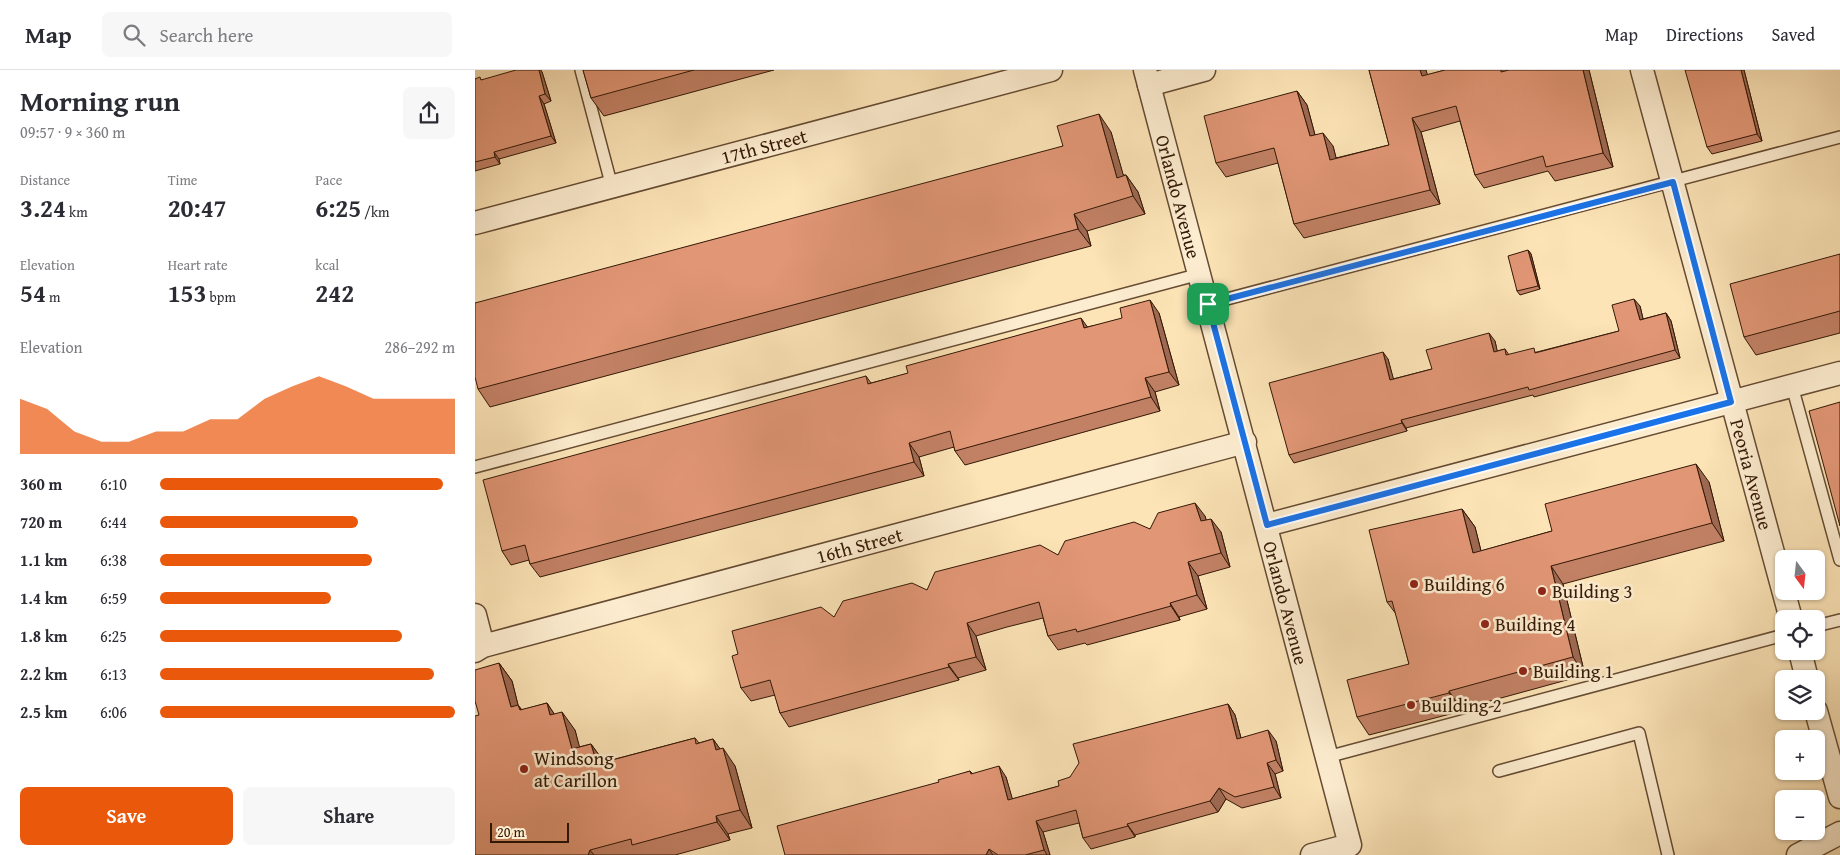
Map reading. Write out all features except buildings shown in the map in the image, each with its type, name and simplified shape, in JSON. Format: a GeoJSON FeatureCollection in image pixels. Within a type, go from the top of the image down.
{"type":"FeatureCollection","features":[{"type":"Feature","properties":{"kind":"street","name":"17th Street"},"geometry":{"type":"LineString","coordinates":[[475,223],[1051,70]]}},
{"type":"Feature","properties":{"kind":"street"},"geometry":{"type":"LineString","coordinates":[[1147,77],[1205,70]]}},
{"type":"Feature","properties":{"kind":"street","name":"Peoria Avenue"},"geometry":{"type":"LineString","coordinates":[[1642,70],[1789,610]]}},
{"type":"Feature","properties":{"kind":"street","name":"Orlando Avenue"},"geometry":{"type":"LineString","coordinates":[[1147,77],[1267,525],[1350,845],[1313,855]]}},
{"type":"Feature","properties":{"kind":"street"},"geometry":{"type":"LineString","coordinates":[[1267,525],[1840,373]]}},
{"type":"Feature","properties":{"kind":"street","name":"16th Street"},"geometry":{"type":"LineString","coordinates":[[479,648],[1245,442]]}},
{"type":"Feature","properties":{"kind":"street"},"geometry":{"type":"LineString","coordinates":[[475,615],[479,648]]}},
{"type":"Feature","properties":{"kind":"street"},"geometry":{"type":"LineString","coordinates":[[1819,720],[1840,797]]}},
{"type":"Feature","properties":{"kind":"street"},"geometry":{"type":"LineString","coordinates":[[1799,855],[1840,833]]}},
{"type":"Feature","properties":{"kind":"lane"},"geometry":{"type":"LineString","coordinates":[[581,70],[612,187]]}},
{"type":"Feature","properties":{"kind":"lane"},"geometry":{"type":"LineString","coordinates":[[1208,304],[1840,137]]}},
{"type":"Feature","properties":{"kind":"lane"},"geometry":{"type":"LineString","coordinates":[[475,467],[1200,274]]}},
{"type":"Feature","properties":{"kind":"lane"},"geometry":{"type":"LineString","coordinates":[[1792,386],[1840,560]]}},
{"type":"Feature","properties":{"kind":"lane"},"geometry":{"type":"LineString","coordinates":[[1825,624],[1840,620]]}},
{"type":"Feature","properties":{"kind":"lane"},"geometry":{"type":"LineString","coordinates":[[1327,758],[1775,637]]}},
{"type":"Feature","properties":{"kind":"lane"},"geometry":{"type":"LineString","coordinates":[[1499,771],[1639,733],[1668,855]]}},
{"type":"Feature","properties":{"kind":"place","name":"Building 6"},"geometry":{"type":"Point","coordinates":[1414,584]}},
{"type":"Feature","properties":{"kind":"place","name":"Building 3"},"geometry":{"type":"Point","coordinates":[1542,591]}},
{"type":"Feature","properties":{"kind":"place","name":"Building 4"},"geometry":{"type":"Point","coordinates":[1485,624]}},
{"type":"Feature","properties":{"kind":"place","name":"Building 1"},"geometry":{"type":"Point","coordinates":[1523,671]}},
{"type":"Feature","properties":{"kind":"place","name":"Building 2"},"geometry":{"type":"Point","coordinates":[1411,705]}},
{"type":"Feature","properties":{"kind":"place","name":"Windsong at Carillon"},"geometry":{"type":"Point","coordinates":[524,769]}},
{"type":"Feature","properties":{"kind":"route"},"geometry":{"type":"LineString","coordinates":[[1673,182],[1731,402],[1267,525],[1208,304],[1673,182]]}}]}
